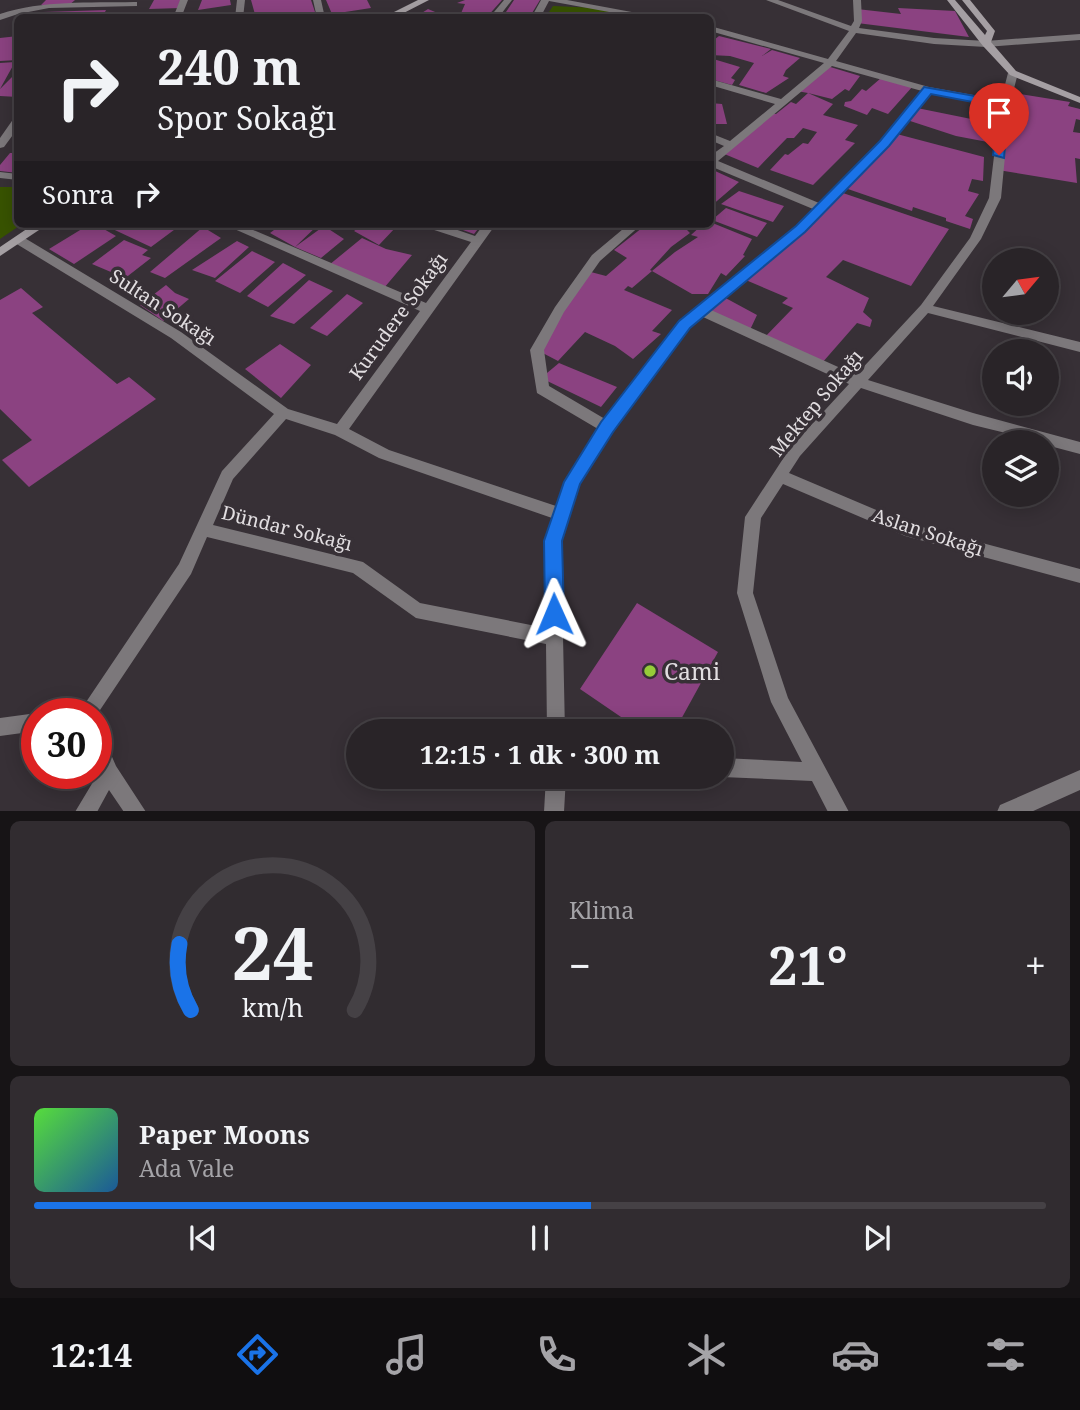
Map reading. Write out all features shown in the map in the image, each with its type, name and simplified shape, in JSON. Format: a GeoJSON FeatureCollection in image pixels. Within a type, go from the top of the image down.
{"type":"FeatureCollection","features":[{"type":"Feature","properties":{"kind":"street"},"geometry":{"type":"LineString","coordinates":[[395,14],[425,0]]}},
{"type":"Feature","properties":{"kind":"street"},"geometry":{"type":"LineString","coordinates":[[497,14],[509,0]]}},
{"type":"Feature","properties":{"kind":"street"},"geometry":{"type":"LineString","coordinates":[[552,0],[636,14]]}},
{"type":"Feature","properties":{"kind":"street"},"geometry":{"type":"LineString","coordinates":[[714,159],[829,64],[855,30],[858,21],[857,0]]}},
{"type":"Feature","properties":{"kind":"street"},"geometry":{"type":"LineString","coordinates":[[951,0],[1013,73],[1080,100]]}},
{"type":"Feature","properties":{"kind":"street"},"geometry":{"type":"LineString","coordinates":[[966,0],[991,31],[986,44]]}},
{"type":"Feature","properties":{"kind":"street"},"geometry":{"type":"LineString","coordinates":[[769,1],[855,30],[934,41],[986,44],[1080,37]]}},
{"type":"Feature","properties":{"kind":"street"},"geometry":{"type":"LineString","coordinates":[[0,17],[12,12],[45,7],[136,2]]}},
{"type":"Feature","properties":{"kind":"street"},"geometry":{"type":"LineString","coordinates":[[123,14],[136,2]]}},
{"type":"Feature","properties":{"kind":"street"},"geometry":{"type":"LineString","coordinates":[[714,29],[928,90],[1005,104]]}},
{"type":"Feature","properties":{"kind":"street","name":"Mektep Sokağı"},"geometry":{"type":"LineString","coordinates":[[839,811],[780,702],[745,593],[753,517],[795,452],[925,308],[975,239],[995,198],[1005,104],[1013,73]]}},
{"type":"Feature","properties":{"kind":"street"},"geometry":{"type":"LineString","coordinates":[[714,83],[783,103]]}},
{"type":"Feature","properties":{"kind":"street"},"geometry":{"type":"LineString","coordinates":[[556,719],[553,541],[572,482],[607,427],[684,325],[800,229],[884,143],[928,90]]}},
{"type":"Feature","properties":{"kind":"street"},"geometry":{"type":"LineString","coordinates":[[0,145],[14,126]]}},
{"type":"Feature","properties":{"kind":"street"},"geometry":{"type":"LineString","coordinates":[[714,138],[731,145]]}},
{"type":"Feature","properties":{"kind":"street"},"geometry":{"type":"LineString","coordinates":[[714,163],[821,208]]}},
{"type":"Feature","properties":{"kind":"street"},"geometry":{"type":"LineString","coordinates":[[0,252],[36,228]]}},
{"type":"Feature","properties":{"kind":"street"},"geometry":{"type":"LineString","coordinates":[[238,228],[426,309]]}},
{"type":"Feature","properties":{"kind":"street"},"geometry":{"type":"LineString","coordinates":[[441,228],[476,240]]}},
{"type":"Feature","properties":{"kind":"street","name":"Kurudere Sokağı"},"geometry":{"type":"LineString","coordinates":[[340,431],[486,228]]}},
{"type":"Feature","properties":{"kind":"street"},"geometry":{"type":"LineString","coordinates":[[607,427],[542,389],[537,350],[559,310],[596,258],[627,228]]}},
{"type":"Feature","properties":{"kind":"street","name":"Sultan Sokağı"},"geometry":{"type":"LineString","coordinates":[[19,240],[176,335],[283,413],[340,431],[384,454],[562,515]]}},
{"type":"Feature","properties":{"kind":"street"},"geometry":{"type":"LineString","coordinates":[[925,308],[1080,347]]}},
{"type":"Feature","properties":{"kind":"street"},"geometry":{"type":"LineString","coordinates":[[701,311],[858,382],[973,419],[1080,448]]}},
{"type":"Feature","properties":{"kind":"street"},"geometry":{"type":"LineString","coordinates":[[98,698],[185,569],[227,475],[283,413]]}},
{"type":"Feature","properties":{"kind":"street","name":"Aslan Sokağı"},"geometry":{"type":"LineString","coordinates":[[780,476],[905,529],[1080,576]]}},
{"type":"Feature","properties":{"kind":"street","name":"Dündar Sokağı"},"geometry":{"type":"LineString","coordinates":[[203,529],[356,567],[416,610],[555,638]]}},
{"type":"Feature","properties":{"kind":"street"},"geometry":{"type":"LineString","coordinates":[[1,728],[21,725]]}},
{"type":"Feature","properties":{"kind":"street"},"geometry":{"type":"LineString","coordinates":[[734,768],[818,772]]}},
{"type":"Feature","properties":{"kind":"street"},"geometry":{"type":"LineString","coordinates":[[112,777],[136,811]]}},
{"type":"Feature","properties":{"kind":"street"},"geometry":{"type":"LineString","coordinates":[[1007,811],[1080,780]]}},
{"type":"Feature","properties":{"kind":"street"},"geometry":{"type":"LineString","coordinates":[[85,811],[99,789]]}},
{"type":"Feature","properties":{"kind":"street"},"geometry":{"type":"LineString","coordinates":[[554,811],[555,789]]}},
{"type":"Feature","properties":{"kind":"green space"},"geometry":{"type":"Polygon","coordinates":[[[553,6],[596,8],[619,14],[548,14],[553,6]]]}},
{"type":"Feature","properties":{"kind":"green space"},"geometry":{"type":"Polygon","coordinates":[[[0,187],[14,187],[14,228],[16,228],[0,239],[0,187]]]}},
{"type":"Feature","properties":{"kind":"building"},"geometry":{"type":"Polygon","coordinates":[[[46,0],[75,0],[68,6],[41,5],[46,0]]]}},
{"type":"Feature","properties":{"kind":"building"},"geometry":{"type":"Polygon","coordinates":[[[154,0],[184,0],[181,8],[149,9],[154,0]]]}},
{"type":"Feature","properties":{"kind":"building"},"geometry":{"type":"Polygon","coordinates":[[[202,0],[230,0],[231,5],[198,10],[202,0]]]}},
{"type":"Feature","properties":{"kind":"building"},"geometry":{"type":"Polygon","coordinates":[[[251,0],[311,0],[316,14],[255,14],[251,0]]]}},
{"type":"Feature","properties":{"kind":"building"},"geometry":{"type":"Polygon","coordinates":[[[326,0],[367,0],[371,8],[332,14],[326,0]]]}},
{"type":"Feature","properties":{"kind":"building"},"geometry":{"type":"Polygon","coordinates":[[[465,0],[502,0],[490,14],[461,14],[465,4],[457,3],[465,0]]]}},
{"type":"Feature","properties":{"kind":"building"},"geometry":{"type":"Polygon","coordinates":[[[514,0],[540,0],[531,14],[505,14],[514,0]]]}},
{"type":"Feature","properties":{"kind":"building"},"geometry":{"type":"Polygon","coordinates":[[[898,8],[955,11],[969,37],[857,23],[857,9],[901,14],[898,8]]]}},
{"type":"Feature","properties":{"kind":"building"},"geometry":{"type":"Polygon","coordinates":[[[428,9],[440,14],[420,14],[428,9]]]}},
{"type":"Feature","properties":{"kind":"building"},"geometry":{"type":"Polygon","coordinates":[[[106,10],[104,14],[42,14],[106,10]]]}},
{"type":"Feature","properties":{"kind":"building"},"geometry":{"type":"Polygon","coordinates":[[[137,13],[176,13],[175,14],[137,13]]]}},
{"type":"Feature","properties":{"kind":"building"},"geometry":{"type":"Polygon","coordinates":[[[14,36],[14,60],[0,61],[0,38],[14,36]]]}},
{"type":"Feature","properties":{"kind":"building"},"geometry":{"type":"Polygon","coordinates":[[[719,36],[771,49],[762,56],[772,50],[800,58],[786,70],[783,76],[789,78],[766,93],[739,85],[754,63],[730,56],[714,55],[714,40],[719,36]]]}},
{"type":"Feature","properties":{"kind":"building"},"geometry":{"type":"Polygon","coordinates":[[[714,59],[740,67],[731,78],[735,80],[732,85],[714,80],[714,59]]]}},
{"type":"Feature","properties":{"kind":"building"},"geometry":{"type":"Polygon","coordinates":[[[14,62],[0,89],[0,63],[14,62]]]}},
{"type":"Feature","properties":{"kind":"building"},"geometry":{"type":"Polygon","coordinates":[[[827,66],[860,76],[849,91],[845,89],[832,99],[797,91],[827,66]]]}},
{"type":"Feature","properties":{"kind":"building"},"geometry":{"type":"Polygon","coordinates":[[[14,76],[14,97],[0,96],[0,89],[14,76]]]}},
{"type":"Feature","properties":{"kind":"building"},"geometry":{"type":"Polygon","coordinates":[[[881,78],[913,86],[888,114],[872,108],[867,115],[844,106],[845,102],[851,101],[862,89],[866,91],[881,78]]]}},
{"type":"Feature","properties":{"kind":"building"},"geometry":{"type":"Polygon","coordinates":[[[808,93],[833,104],[823,115],[858,125],[845,140],[855,143],[813,185],[770,170],[785,154],[788,155],[803,143],[808,144],[817,132],[803,128],[794,138],[787,138],[758,168],[722,153],[770,113],[776,114],[791,102],[796,104],[808,93]]]}},
{"type":"Feature","properties":{"kind":"building"},"geometry":{"type":"Polygon","coordinates":[[[1020,94],[1070,102],[1068,106],[1080,109],[1080,120],[1076,119],[1073,132],[1080,133],[1080,159],[1075,158],[1077,183],[998,170],[1007,96],[1019,98],[1020,94]]]}},
{"type":"Feature","properties":{"kind":"building"},"geometry":{"type":"Polygon","coordinates":[[[714,103],[722,104],[727,124],[714,124],[714,103]]]}},
{"type":"Feature","properties":{"kind":"building"},"geometry":{"type":"Polygon","coordinates":[[[917,108],[991,123],[993,143],[956,136],[904,119],[917,108]]]}},
{"type":"Feature","properties":{"kind":"building"},"geometry":{"type":"Polygon","coordinates":[[[893,133],[984,157],[983,181],[972,179],[968,191],[979,194],[965,216],[973,219],[970,229],[913,207],[912,211],[842,187],[893,133]]]}},
{"type":"Feature","properties":{"kind":"building"},"geometry":{"type":"Polygon","coordinates":[[[10,153],[14,153],[14,173],[0,171],[0,165],[10,153]]]}},
{"type":"Feature","properties":{"kind":"building"},"geometry":{"type":"Polygon","coordinates":[[[714,170],[739,182],[714,204],[714,170]]]}},
{"type":"Feature","properties":{"kind":"building"},"geometry":{"type":"Polygon","coordinates":[[[739,191],[784,206],[773,222],[721,204],[739,191]]]}},
{"type":"Feature","properties":{"kind":"building"},"geometry":{"type":"Polygon","coordinates":[[[837,191],[949,229],[911,286],[843,260],[826,277],[869,298],[863,312],[872,320],[870,327],[857,323],[822,363],[763,339],[793,308],[782,303],[788,298],[741,278],[837,191]]]}},
{"type":"Feature","properties":{"kind":"building"},"geometry":{"type":"Polygon","coordinates":[[[726,208],[767,223],[757,237],[714,221],[726,208]]]}},
{"type":"Feature","properties":{"kind":"building"},"geometry":{"type":"Polygon","coordinates":[[[714,224],[752,239],[743,255],[745,256],[726,276],[721,273],[708,294],[692,294],[652,271],[698,237],[691,235],[699,228],[714,228],[714,224]]]}},
{"type":"Feature","properties":{"kind":"building"},"geometry":{"type":"Polygon","coordinates":[[[83,228],[102,228],[116,236],[74,264],[49,249],[83,228]]]}},
{"type":"Feature","properties":{"kind":"building"},"geometry":{"type":"Polygon","coordinates":[[[111,228],[177,228],[151,247],[111,228]]]}},
{"type":"Feature","properties":{"kind":"building"},"geometry":{"type":"Polygon","coordinates":[[[202,228],[221,238],[165,278],[150,272],[202,228]]]}},
{"type":"Feature","properties":{"kind":"building"},"geometry":{"type":"Polygon","coordinates":[[[277,228],[315,228],[295,247],[270,233],[277,228]]]}},
{"type":"Feature","properties":{"kind":"building"},"geometry":{"type":"Polygon","coordinates":[[[321,228],[327,228],[344,239],[321,258],[295,247],[321,228]]]}},
{"type":"Feature","properties":{"kind":"building"},"geometry":{"type":"Polygon","coordinates":[[[358,228],[395,228],[379,245],[354,231],[358,228]]]}},
{"type":"Feature","properties":{"kind":"building"},"geometry":{"type":"Polygon","coordinates":[[[457,228],[479,228],[474,234],[457,228]]]}},
{"type":"Feature","properties":{"kind":"building"},"geometry":{"type":"Polygon","coordinates":[[[642,228],[689,228],[687,230],[690,233],[671,247],[650,270],[652,271],[632,288],[628,286],[624,290],[672,310],[652,331],[661,334],[633,359],[615,346],[585,332],[558,361],[537,350],[587,271],[606,276],[627,258],[614,250],[642,228]]]}},
{"type":"Feature","properties":{"kind":"building"},"geometry":{"type":"Polygon","coordinates":[[[362,238],[386,249],[412,255],[384,288],[329,265],[362,238]]]}},
{"type":"Feature","properties":{"kind":"building"},"geometry":{"type":"Polygon","coordinates":[[[124,240],[148,250],[142,255],[151,258],[115,286],[110,281],[118,275],[92,264],[124,240]]]}},
{"type":"Feature","properties":{"kind":"building"},"geometry":{"type":"Polygon","coordinates":[[[237,241],[249,247],[215,278],[192,270],[237,241]]]}},
{"type":"Feature","properties":{"kind":"building"},"geometry":{"type":"Polygon","coordinates":[[[252,251],[275,262],[240,293],[215,281],[252,251]]]}},
{"type":"Feature","properties":{"kind":"building"},"geometry":{"type":"Polygon","coordinates":[[[283,263],[306,275],[268,307],[247,296],[283,263]]]}},
{"type":"Feature","properties":{"kind":"building"},"geometry":{"type":"Polygon","coordinates":[[[309,280],[333,291],[294,324],[270,316],[309,280]]]}},
{"type":"Feature","properties":{"kind":"building"},"geometry":{"type":"Polygon","coordinates":[[[166,285],[175,293],[189,299],[163,321],[140,305],[166,285]]]}},
{"type":"Feature","properties":{"kind":"building"},"geometry":{"type":"Polygon","coordinates":[[[21,288],[43,307],[32,313],[117,384],[129,377],[156,399],[29,487],[2,460],[32,440],[0,409],[0,300],[21,288]]]}},
{"type":"Feature","properties":{"kind":"building"},"geometry":{"type":"Polygon","coordinates":[[[347,294],[363,303],[327,336],[310,328],[347,294]]]}},
{"type":"Feature","properties":{"kind":"building"},"geometry":{"type":"Polygon","coordinates":[[[720,295],[757,315],[749,332],[701,311],[720,295]]]}},
{"type":"Feature","properties":{"kind":"building"},"geometry":{"type":"Polygon","coordinates":[[[280,344],[311,365],[281,398],[245,369],[280,344]]]}},
{"type":"Feature","properties":{"kind":"building"},"geometry":{"type":"Polygon","coordinates":[[[559,363],[617,387],[601,407],[541,378],[559,363]]]}},
{"type":"Feature","properties":{"kind":"building","name":"Cami"},"geometry":{"type":"Polygon","coordinates":[[[637,603],[718,652],[681,719],[624,719],[580,689],[637,603]]]}},
{"type":"Feature","properties":{"kind":"place","name":"Cami"},"geometry":{"type":"Point","coordinates":[650,671]}},
{"type":"Feature","properties":{"kind":"route"},"geometry":{"type":"LineString","coordinates":[[554,614],[553,541],[572,482],[607,427],[684,325],[800,229],[884,143],[928,90],[1005,104],[999,155]]}}]}
